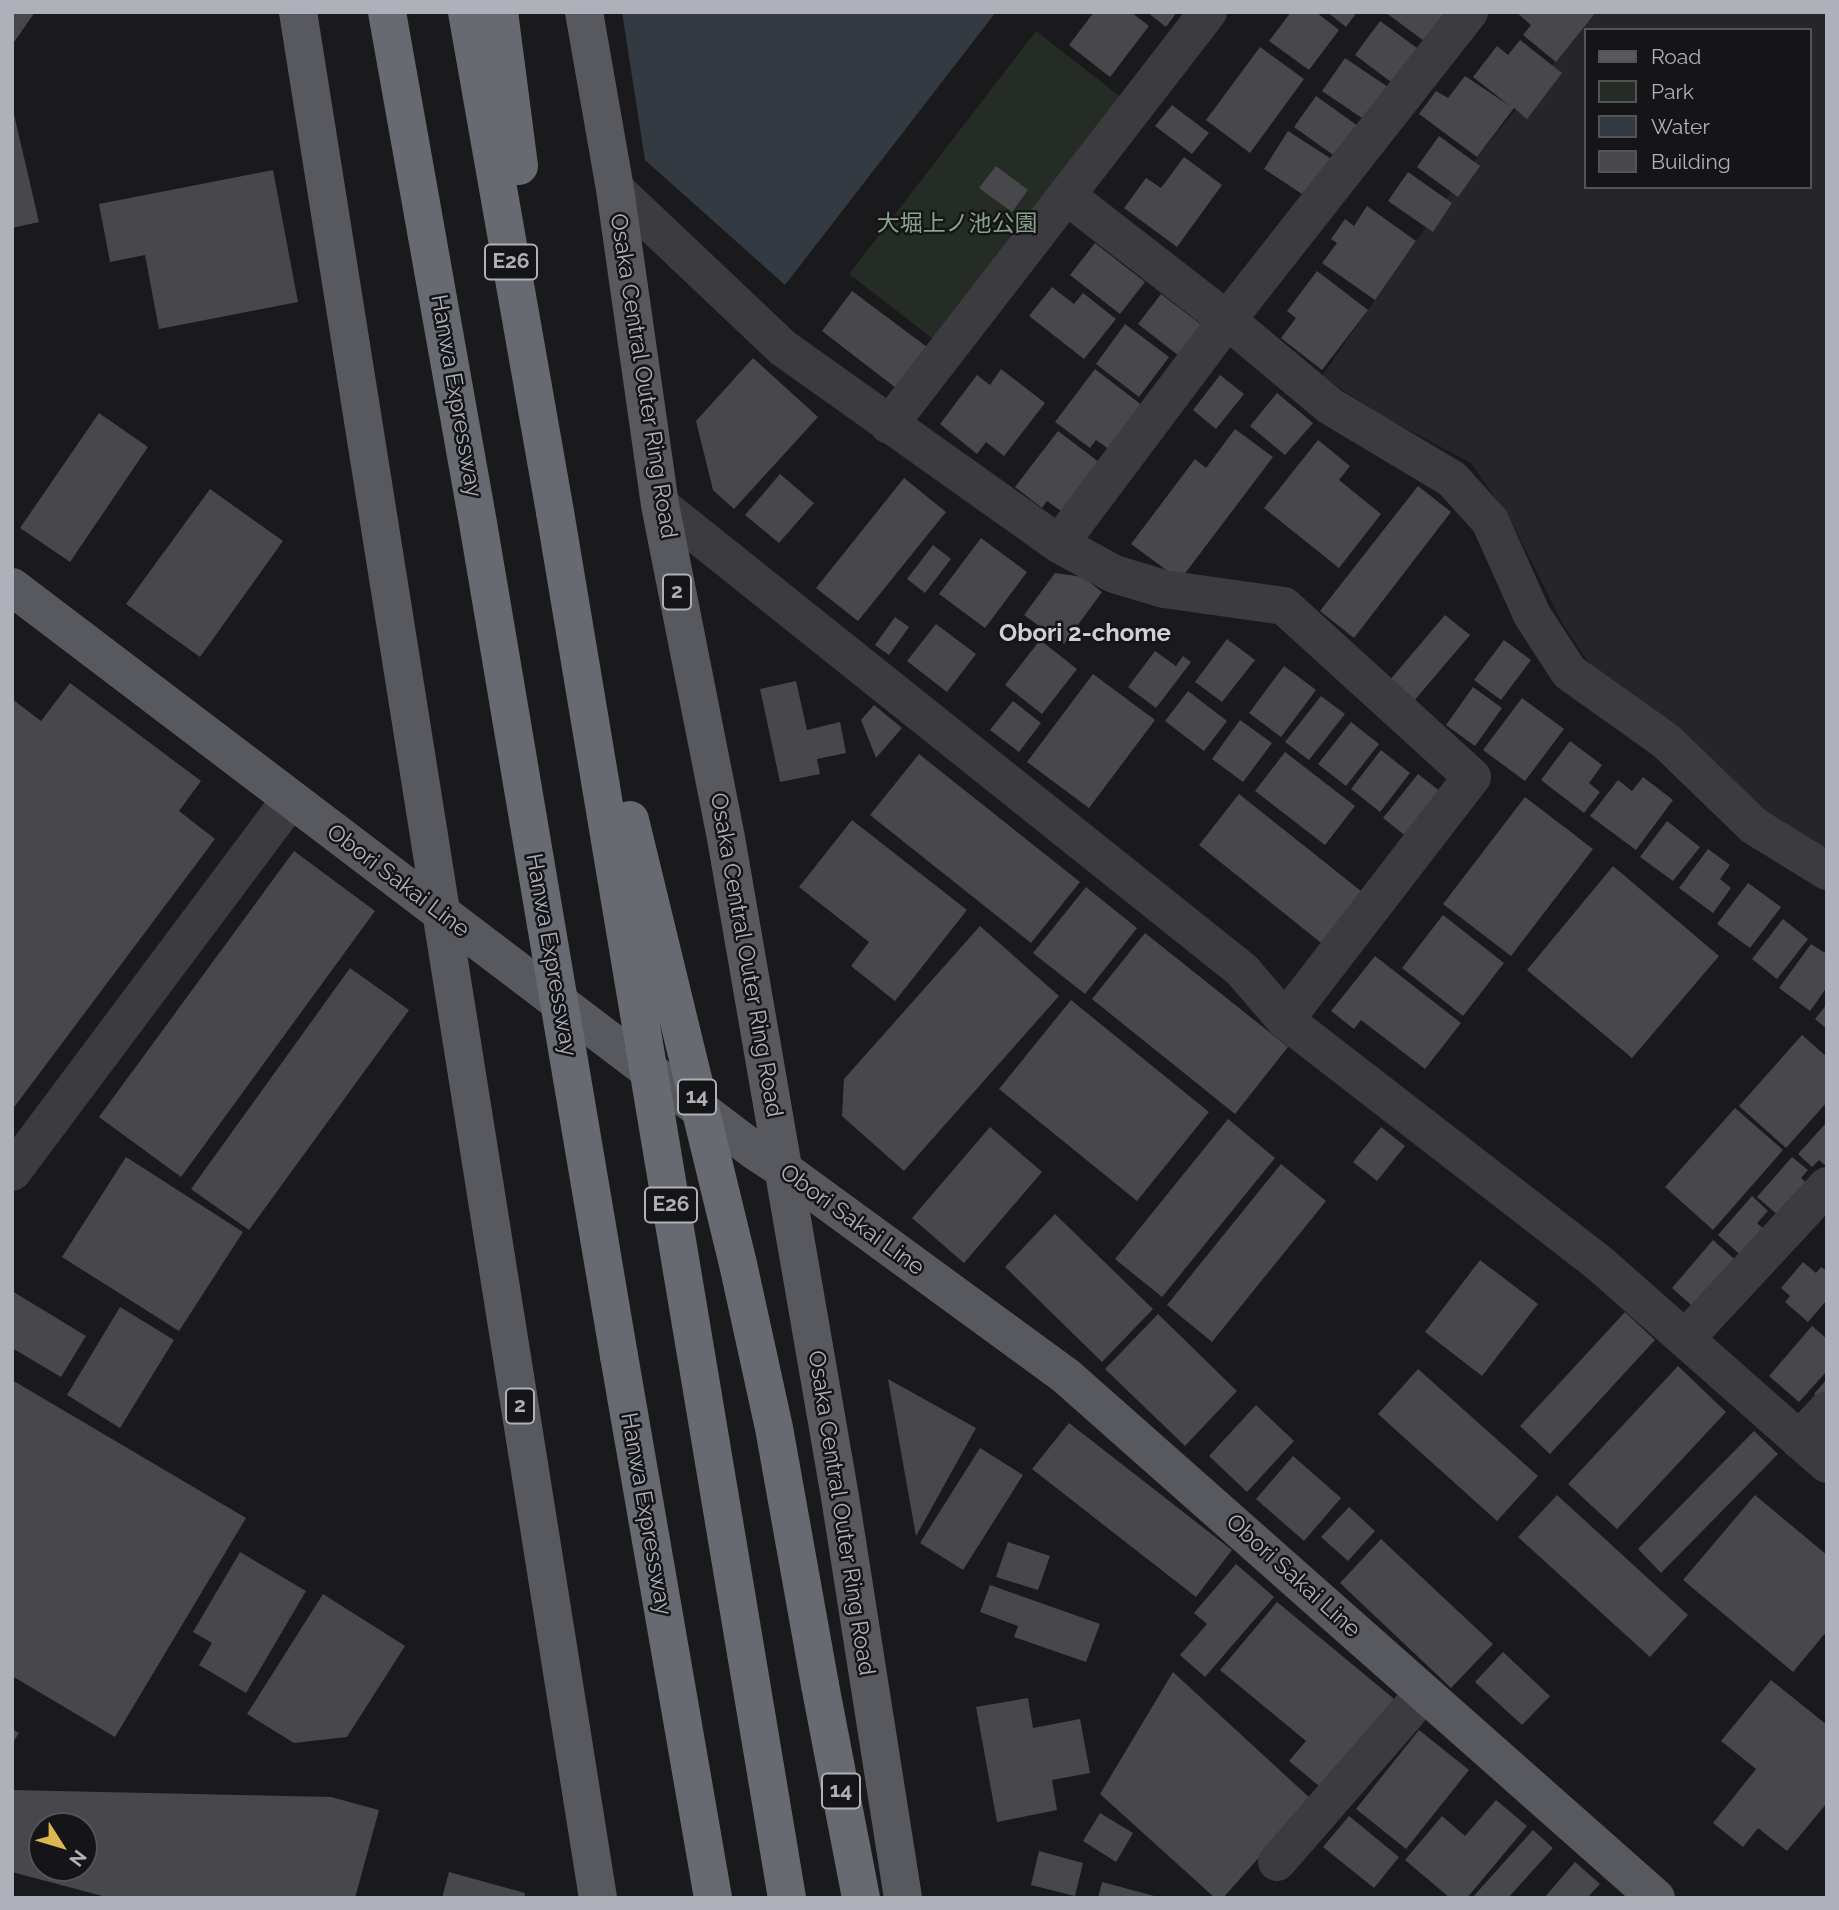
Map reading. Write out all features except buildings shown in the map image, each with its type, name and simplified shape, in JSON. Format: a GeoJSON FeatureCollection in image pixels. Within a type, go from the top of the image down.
{"type":"FeatureCollection","features":[{"type":"Feature","properties":{"kind":"highway","name":"Hanwa Expressway"},"geometry":{"type":"LineString","coordinates":[[387,12],[478,523],[713,1898]]}},
{"type":"Feature","properties":{"kind":"highway","name":"E26"},"geometry":{"type":"LineString","coordinates":[[467,12],[555,512],[787,1898]]}},
{"type":"Feature","properties":{"kind":"highway"},"geometry":{"type":"LineString","coordinates":[[499,12],[524,199],[538,414]]}},
{"type":"Feature","properties":{"kind":"highway","name":"14"},"geometry":{"type":"LineString","coordinates":[[555,512],[738,1264],[774,1428],[861,1898]]}},
{"type":"Feature","properties":{"kind":"highway"},"geometry":{"type":"LineString","coordinates":[[619,1356],[639,1590],[687,1898]]}},
{"type":"Feature","properties":{"kind":"main road","name":"2"},"geometry":{"type":"LineString","coordinates":[[298,12],[598,1898]]}},
{"type":"Feature","properties":{"kind":"main road","name":"Osaka Central Outer Ring Road"},"geometry":{"type":"LineString","coordinates":[[584,12],[615,189],[660,505],[726,838],[784,1170],[840,1497],[903,1898]]}},
{"type":"Feature","properties":{"kind":"main road","name":"Obori Sakai Line"},"geometry":{"type":"LineString","coordinates":[[12,587],[755,1151],[1066,1376],[1656,1898]]}},
{"type":"Feature","properties":{"kind":"street"},"geometry":{"type":"LineString","coordinates":[[889,425],[1208,12]]}},
{"type":"Feature","properties":{"kind":"street"},"geometry":{"type":"LineString","coordinates":[[1059,544],[1227,320],[1469,12]]}},
{"type":"Feature","properties":{"kind":"street"},"geometry":{"type":"LineString","coordinates":[[615,189],[783,348],[1059,544],[1114,574],[1164,589],[1284,606],[1472,777],[1285,1020]]}},
{"type":"Feature","properties":{"kind":"street"},"geometry":{"type":"LineString","coordinates":[[1067,196],[1227,320],[1331,406],[1451,479],[1490,521],[1532,615],[1569,672],[1666,741],[1754,826],[1827,871]]}},
{"type":"Feature","properties":{"kind":"street"},"geometry":{"type":"LineString","coordinates":[[660,505],[1242,970],[1285,1020],[1599,1263],[1813,1452],[1827,1410]]}},
{"type":"Feature","properties":{"kind":"street"},"geometry":{"type":"LineString","coordinates":[[12,1172],[291,799]]}},
{"type":"Feature","properties":{"kind":"street"},"geometry":{"type":"LineString","coordinates":[[1685,1339],[1827,1186]]}},
{"type":"Feature","properties":{"kind":"street"},"geometry":{"type":"LineString","coordinates":[[1277,1862],[1424,1693]]}},
{"type":"Feature","properties":{"kind":"shaded area"},"geometry":{"type":"Polygon","coordinates":[[[1595,12],[1827,12],[1827,849],[1742,803],[1603,684],[1563,624],[1509,517],[1471,463],[1377,413],[1322,376],[1462,176],[1595,12]]]}},
{"type":"Feature","properties":{"kind":"green space","name":"大堀上ノ池公園"},"geometry":{"type":"Polygon","coordinates":[[[1036,31],[1122,98],[936,341],[849,274],[1036,31]]]}},
{"type":"Feature","properties":{"kind":"water"},"geometry":{"type":"Polygon","coordinates":[[[622,12],[996,12],[785,285],[645,160],[622,12]]]}},
{"type":"Feature","properties":{"kind":"district","name":"Obori 2-chome"},"geometry":{"type":"Point","coordinates":[1085,634]}}]}
